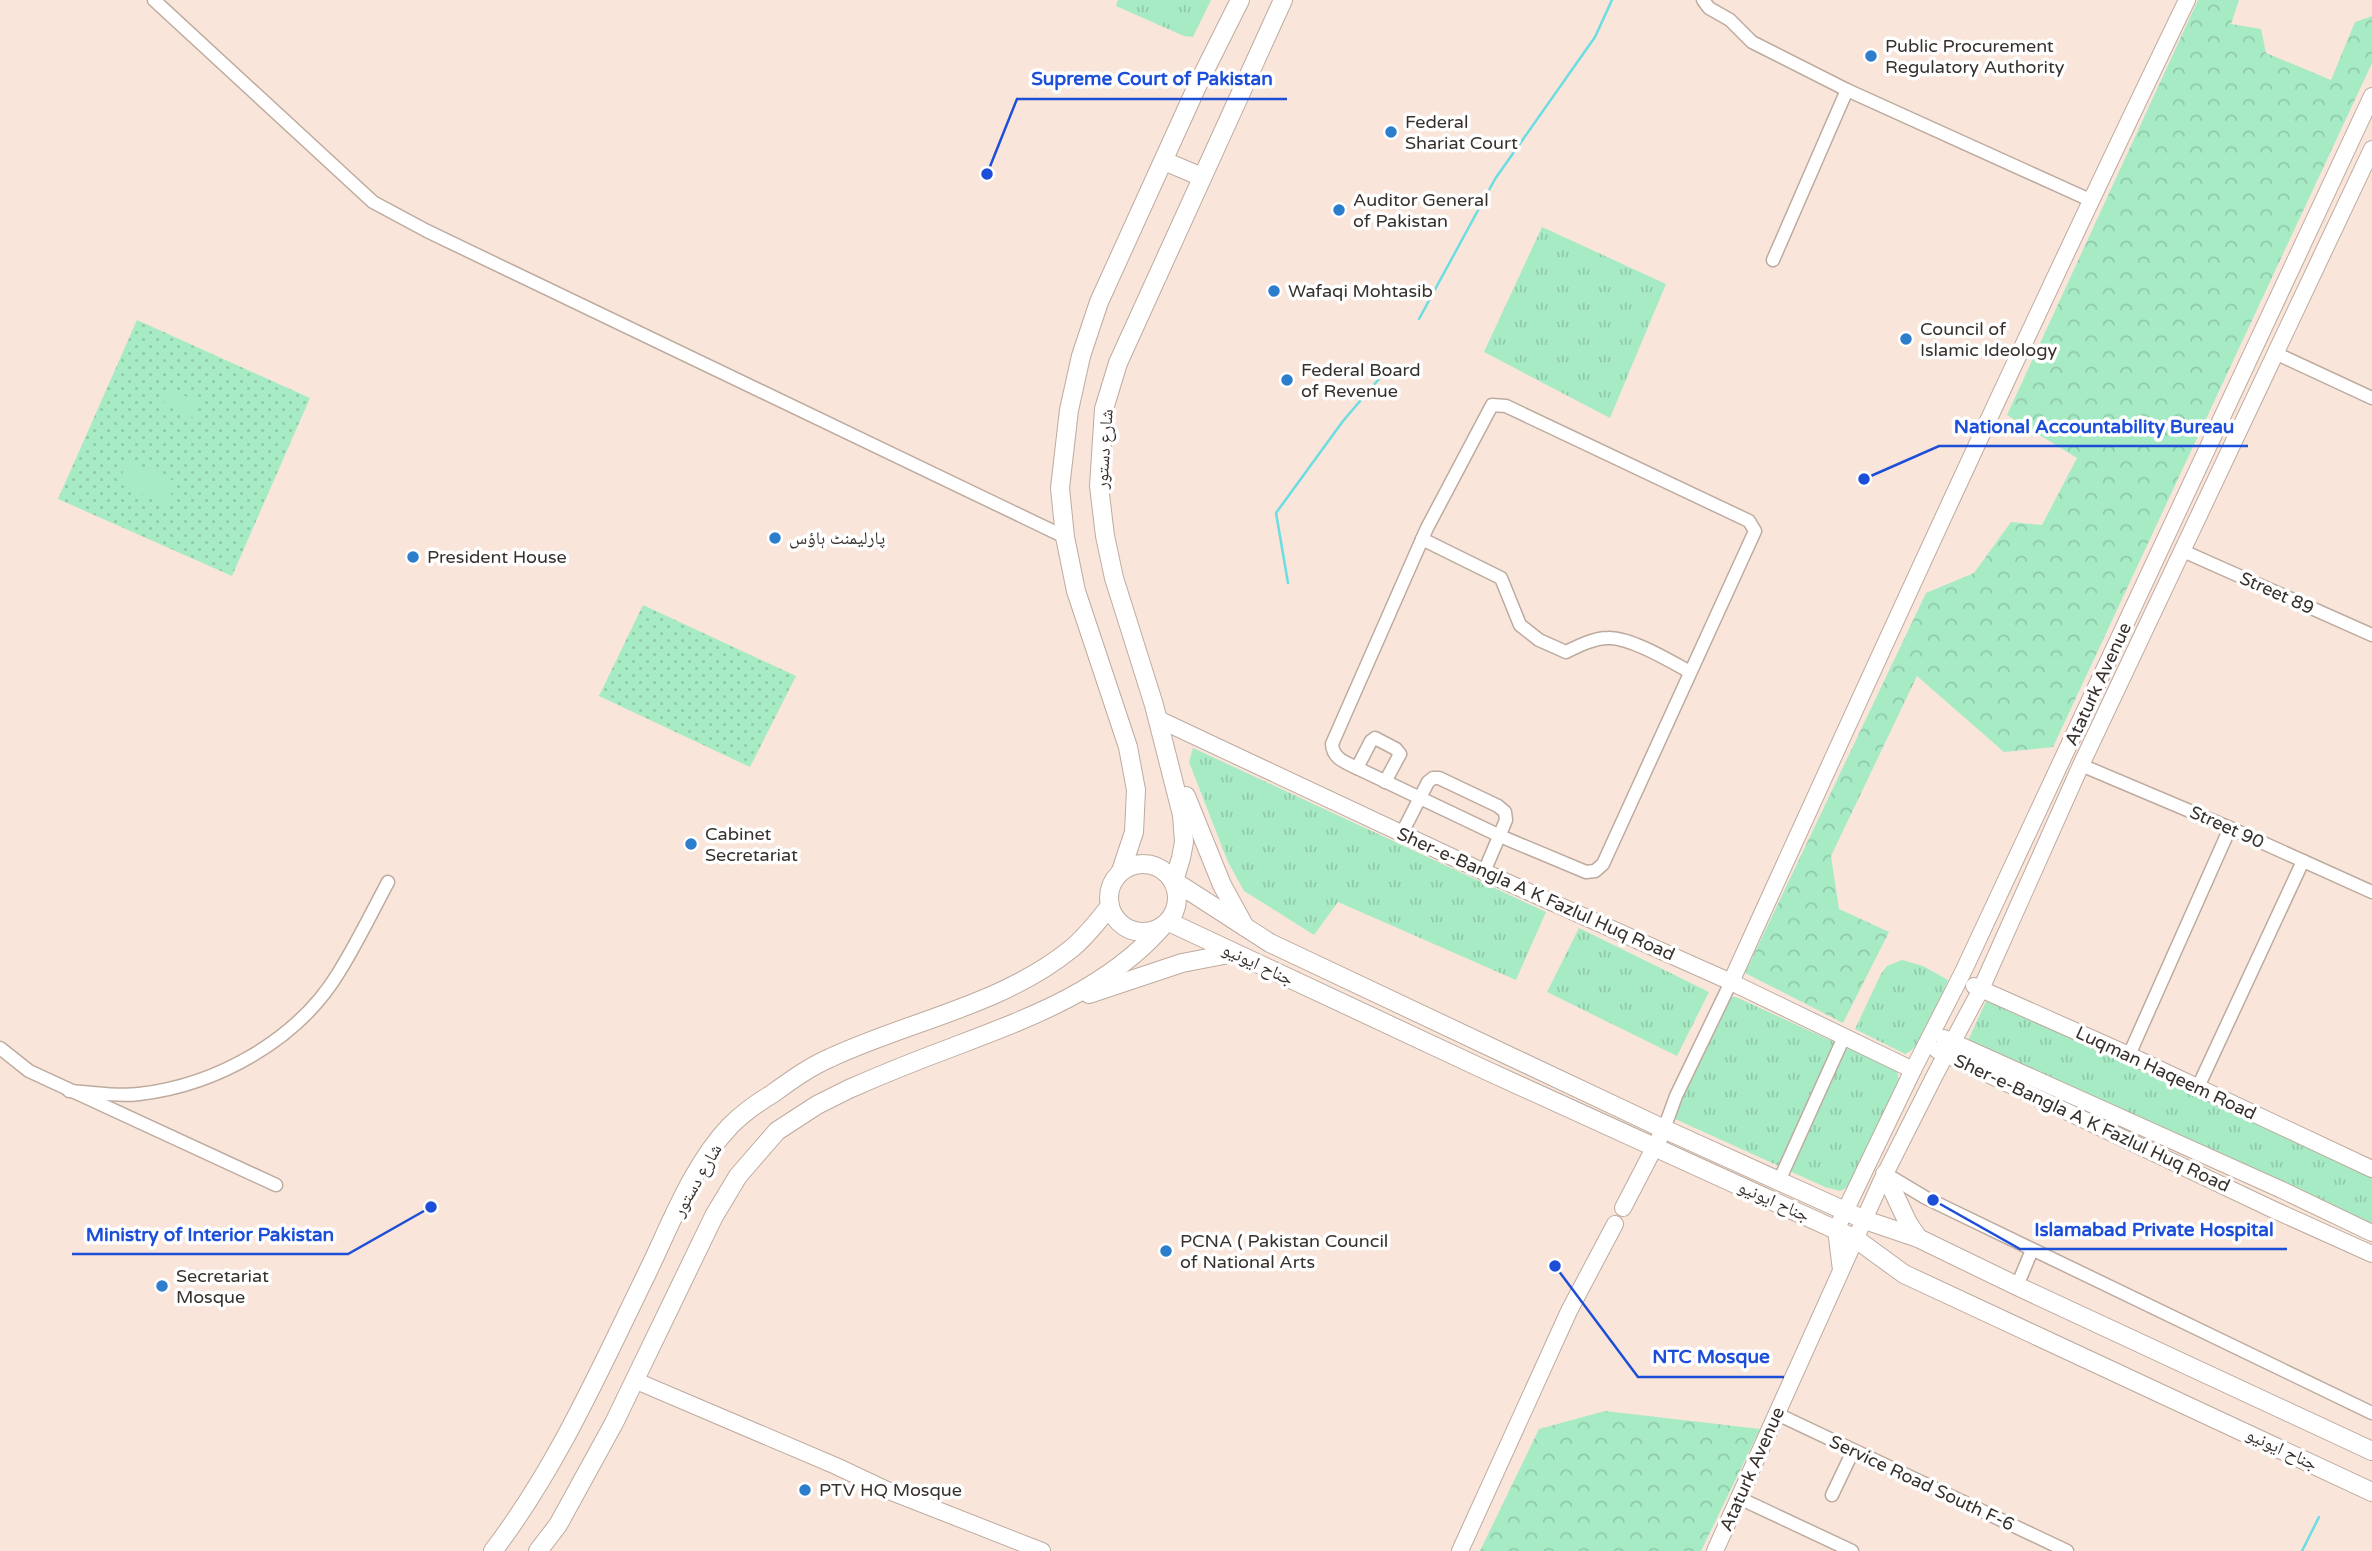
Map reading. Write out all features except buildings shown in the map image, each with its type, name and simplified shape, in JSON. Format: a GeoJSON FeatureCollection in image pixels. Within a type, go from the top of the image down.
{"type":"FeatureCollection","features":[{"type":"Feature","properties":{"kind":"main road"},"geometry":{"type":"LineString","coordinates":[[1121,872],[1140,864],[1150,864],[1174,881],[1178,902],[1175,913],[1165,925],[1151,932],[1129,930],[1120,924],[1110,905],[1111,887],[1121,872],[1134,832],[1137,813],[1134,770],[1076,591],[1065,537],[1060,488],[1069,410],[1081,356],[1099,302],[1198,84],[1240,0]]}},
{"type":"Feature","properties":{"kind":"main road","name":"شارع دستور"},"geometry":{"type":"LineString","coordinates":[[1174,881],[1184,842],[1182,815],[1158,719],[1114,578],[1105,536],[1099,486],[1104,409],[1118,363],[1283,0]]}},
{"type":"Feature","properties":{"kind":"main road"},"geometry":{"type":"LineString","coordinates":[[1164,161],[1202,177]]}},
{"type":"Feature","properties":{"kind":"main road"},"geometry":{"type":"LineString","coordinates":[[1169,765],[1183,789],[1222,885],[1246,928]]}},
{"type":"Feature","properties":{"kind":"main road","name":"جناح ایونیو"},"geometry":{"type":"LineString","coordinates":[[1174,881],[1270,943],[1664,1129],[1865,1220],[1918,1238],[2372,1451]]}},
{"type":"Feature","properties":{"kind":"main road","name":"شارع دستور"},"geometry":{"type":"LineString","coordinates":[[493,1551],[511,1528],[552,1462],[706,1156],[730,1126],[787,1083],[830,1058],[990,996],[1031,977],[1072,948],[1110,905]]}},
{"type":"Feature","properties":{"kind":"main road","name":"شارع دستور"},"geometry":{"type":"LineString","coordinates":[[538,1551],[558,1525],[614,1423],[714,1216],[738,1176],[777,1131],[817,1105],[849,1089],[1063,1003],[1126,963],[1165,925]]}},
{"type":"Feature","properties":{"kind":"main road","name":"جناح ایونیو"},"geometry":{"type":"LineString","coordinates":[[1165,925],[1234,953],[1856,1239],[1904,1274],[2372,1492]]}},
{"type":"Feature","properties":{"kind":"main road"},"geometry":{"type":"LineString","coordinates":[[1063,1003],[1182,962],[1234,953]]}},
{"type":"Feature","properties":{"kind":"main road"},"geometry":{"type":"LineString","coordinates":[[1885,1174],[1918,1238]]}},
{"type":"Feature","properties":{"kind":"street"},"geometry":{"type":"LineString","coordinates":[[154,0],[373,202],[402,219],[1065,537]]}},
{"type":"Feature","properties":{"kind":"street"},"geometry":{"type":"LineString","coordinates":[[1703,0],[1709,8],[1730,20],[1752,41],[1847,90],[2090,200]]}},
{"type":"Feature","properties":{"kind":"street"},"geometry":{"type":"LineString","coordinates":[[1623,1208],[1656,1147],[1676,1096],[1731,982],[1926,553],[2090,200],[2187,0]]}},
{"type":"Feature","properties":{"kind":"street"},"geometry":{"type":"LineString","coordinates":[[1773,260],[1847,90]]}},
{"type":"Feature","properties":{"kind":"street","name":"Ataturk Avenue"},"geometry":{"type":"LineString","coordinates":[[1836,1230],[1959,978],[2372,96]]}},
{"type":"Feature","properties":{"kind":"street","name":"Ataturk Avenue"},"geometry":{"type":"LineString","coordinates":[[1715,1551],[1885,1174],[1981,989],[2081,765],[2370,158]]}},
{"type":"Feature","properties":{"kind":"street"},"geometry":{"type":"LineString","coordinates":[[2275,353],[2372,398]]}},
{"type":"Feature","properties":{"kind":"street"},"geometry":{"type":"LineString","coordinates":[[1492,405],[1506,406],[1749,521],[1755,531],[1603,864],[1595,871],[1586,872],[1500,836],[1357,768],[1338,758],[1332,751],[1332,744],[1422,539],[1492,405]]}},
{"type":"Feature","properties":{"kind":"street"},"geometry":{"type":"LineString","coordinates":[[2182,501],[2202,510]]}},
{"type":"Feature","properties":{"kind":"street"},"geometry":{"type":"LineString","coordinates":[[1422,539],[1501,578],[1520,625],[1539,640],[1566,652],[1609,637],[1643,647],[1690,672]]}},
{"type":"Feature","properties":{"kind":"street","name":"Street 89"},"geometry":{"type":"LineString","coordinates":[[2183,551],[2372,635]]}},
{"type":"Feature","properties":{"kind":"street","name":"Sher-e-Bangla A K Fazlul Huq Road"},"geometry":{"type":"LineString","coordinates":[[1158,719],[1484,872],[1731,982],[1913,1070]]}},
{"type":"Feature","properties":{"kind":"street"},"geometry":{"type":"LineString","coordinates":[[1357,768],[1375,738],[1396,749],[1399,754],[1385,782]]}},
{"type":"Feature","properties":{"kind":"street","name":"Street 90"},"geometry":{"type":"LineString","coordinates":[[2081,765],[2372,892]]}},
{"type":"Feature","properties":{"kind":"street"},"geometry":{"type":"LineString","coordinates":[[1402,833],[1428,782],[1433,778],[1439,778],[1498,806],[1505,812],[1506,820],[1484,872]]}},
{"type":"Feature","properties":{"kind":"street"},"geometry":{"type":"LineString","coordinates":[[2129,1055],[2230,828]]}},
{"type":"Feature","properties":{"kind":"street"},"geometry":{"type":"LineString","coordinates":[[2198,1087],[2303,861]]}},
{"type":"Feature","properties":{"kind":"street"},"geometry":{"type":"LineString","coordinates":[[69,1091],[136,1095],[182,1087],[227,1069],[268,1046],[305,1015],[339,973],[388,882]]}},
{"type":"Feature","properties":{"kind":"street","name":"Luqman Haqeem Road"},"geometry":{"type":"LineString","coordinates":[[1959,978],[2372,1169]]}},
{"type":"Feature","properties":{"kind":"street"},"geometry":{"type":"LineString","coordinates":[[1779,1181],[1844,1037]]}},
{"type":"Feature","properties":{"kind":"street","name":"Sher-e-Bangla A K Fazlul Huq Road"},"geometry":{"type":"LineString","coordinates":[[1929,1039],[2282,1189],[2372,1233]]}},
{"type":"Feature","properties":{"kind":"street"},"geometry":{"type":"LineString","coordinates":[[0,1048],[29,1071],[69,1091],[276,1185]]}},
{"type":"Feature","properties":{"kind":"street","name":"Sher-e-Bangla A K Fazlul Huq Road"},"geometry":{"type":"LineString","coordinates":[[1950,1048],[2272,1209],[2372,1254]]}},
{"type":"Feature","properties":{"kind":"street"},"geometry":{"type":"LineString","coordinates":[[1885,1174],[1926,1198],[2372,1413]]}},
{"type":"Feature","properties":{"kind":"street"},"geometry":{"type":"LineString","coordinates":[[1460,1551],[1569,1311],[1615,1224]]}},
{"type":"Feature","properties":{"kind":"street"},"geometry":{"type":"LineString","coordinates":[[1836,1230],[1841,1272]]}},
{"type":"Feature","properties":{"kind":"street"},"geometry":{"type":"LineString","coordinates":[[2017,1286],[2032,1250]]}},
{"type":"Feature","properties":{"kind":"street"},"geometry":{"type":"LineString","coordinates":[[634,1380],[836,1465],[889,1491],[1042,1551]]}},
{"type":"Feature","properties":{"kind":"street","name":"Service Road South F-6"},"geometry":{"type":"LineString","coordinates":[[1777,1414],[2067,1551]]}},
{"type":"Feature","properties":{"kind":"street"},"geometry":{"type":"LineString","coordinates":[[1832,1495],[1853,1451]]}},
{"type":"Feature","properties":{"kind":"street"},"geometry":{"type":"LineString","coordinates":[[1740,1498],[1852,1551]]}},
{"type":"Feature","properties":{"kind":"green space"},"geometry":{"type":"Polygon","coordinates":[[[1118,0],[1211,0],[1193,37],[1184,36],[1116,6],[1118,0]]]}},
{"type":"Feature","properties":{"kind":"green space"},"geometry":{"type":"Polygon","coordinates":[[[2198,0],[2239,0],[2231,24],[2261,29],[2266,53],[2331,80],[2355,22],[2372,16],[2372,63],[2053,747],[2004,752],[1917,676],[1831,856],[1839,909],[1889,932],[1843,1023],[1745,973],[1926,593],[1974,573],[2011,522],[2042,525],[2077,458],[2007,415],[2198,0]]]}},
{"type":"Feature","properties":{"kind":"green space"},"geometry":{"type":"Polygon","coordinates":[[[1542,227],[1666,284],[1610,418],[1484,352],[1542,227]]]}},
{"type":"Feature","properties":{"kind":"green space"},"geometry":{"type":"Polygon","coordinates":[[[137,320],[310,398],[232,576],[58,499],[137,320]]]}},
{"type":"Feature","properties":{"kind":"green space"},"geometry":{"type":"Polygon","coordinates":[[[169,389],[201,403],[194,418],[163,404],[169,389]]]}},
{"type":"Feature","properties":{"kind":"green space"},"geometry":{"type":"Polygon","coordinates":[[[128,460],[177,482],[166,505],[118,483],[128,460]]]}},
{"type":"Feature","properties":{"kind":"green space"},"geometry":{"type":"Polygon","coordinates":[[[643,605],[796,676],[750,767],[599,696],[643,605]]]}},
{"type":"Feature","properties":{"kind":"green space"},"geometry":{"type":"Polygon","coordinates":[[[1193,748],[1546,912],[1516,980],[1338,902],[1314,935],[1244,891],[1228,862],[1189,762],[1193,748]]]}},
{"type":"Feature","properties":{"kind":"green space"},"geometry":{"type":"Polygon","coordinates":[[[1579,928],[1709,992],[1677,1056],[1547,992],[1579,928]]]}},
{"type":"Feature","properties":{"kind":"green space"},"geometry":{"type":"Polygon","coordinates":[[[1902,960],[1923,966],[1948,980],[1925,1032],[1913,1049],[1905,1054],[1855,1029],[1881,974],[1887,966],[1902,960]]]}},
{"type":"Feature","properties":{"kind":"green space"},"geometry":{"type":"Polygon","coordinates":[[[1730,997],[1736,997],[1897,1071],[1897,1089],[1854,1184],[1840,1191],[1825,1187],[1673,1118],[1730,997]]]}},
{"type":"Feature","properties":{"kind":"green space"},"geometry":{"type":"Polygon","coordinates":[[[1988,997],[2372,1178],[2372,1234],[1965,1047],[1988,997]]]}},
{"type":"Feature","properties":{"kind":"green space"},"geometry":{"type":"Polygon","coordinates":[[[1605,1411],[1760,1429],[1701,1551],[1480,1551],[1539,1429],[1605,1411]]]}},
{"type":"Feature","properties":{"kind":"waterway"},"geometry":{"type":"LineString","coordinates":[[1419,319],[1495,179],[1595,37],[1612,0]]}},
{"type":"Feature","properties":{"kind":"waterway"},"geometry":{"type":"LineString","coordinates":[[1288,583],[1276,513],[1343,421],[1384,373]]}},
{"type":"Feature","properties":{"kind":"waterway"},"geometry":{"type":"LineString","coordinates":[[2302,1551],[2319,1517]]}},
{"type":"Feature","properties":{"kind":"place","name":"Public Procurement Regulatory Authority"},"geometry":{"type":"Point","coordinates":[1871,56]}},
{"type":"Feature","properties":{"kind":"place","name":"Federal Shariat Court"},"geometry":{"type":"Point","coordinates":[1391,132]}},
{"type":"Feature","properties":{"kind":"place","name":"Supreme Court of Pakistan"},"geometry":{"type":"Point","coordinates":[987,174]}},
{"type":"Feature","properties":{"kind":"place","name":"Auditor General of Pakistan"},"geometry":{"type":"Point","coordinates":[1339,210]}},
{"type":"Feature","properties":{"kind":"place","name":"Wafaqi Mohtasib"},"geometry":{"type":"Point","coordinates":[1274,291]}},
{"type":"Feature","properties":{"kind":"place","name":"Council of Islamic Ideology"},"geometry":{"type":"Point","coordinates":[1906,339]}},
{"type":"Feature","properties":{"kind":"place","name":"Federal Board of Revenue"},"geometry":{"type":"Point","coordinates":[1287,380]}},
{"type":"Feature","properties":{"kind":"place","name":"National Accountability Bureau"},"geometry":{"type":"Point","coordinates":[1864,479]}},
{"type":"Feature","properties":{"kind":"place","name":"پارلیمنٹ ہاؤس"},"geometry":{"type":"Point","coordinates":[775,538]}},
{"type":"Feature","properties":{"kind":"place","name":"President House"},"geometry":{"type":"Point","coordinates":[413,557]}},
{"type":"Feature","properties":{"kind":"place","name":"Cabinet Secretariat"},"geometry":{"type":"Point","coordinates":[691,844]}},
{"type":"Feature","properties":{"kind":"place","name":"Islamabad Private Hospital"},"geometry":{"type":"Point","coordinates":[1933,1200]}},
{"type":"Feature","properties":{"kind":"place","name":"Ministry of Interior Pakistan"},"geometry":{"type":"Point","coordinates":[431,1207]}},
{"type":"Feature","properties":{"kind":"place","name":"PCNA ( Pakistan Council of National Arts"},"geometry":{"type":"Point","coordinates":[1166,1251]}},
{"type":"Feature","properties":{"kind":"place","name":"NTC Mosque"},"geometry":{"type":"Point","coordinates":[1555,1266]}},
{"type":"Feature","properties":{"kind":"place","name":"Secretariat Mosque"},"geometry":{"type":"Point","coordinates":[162,1286]}},
{"type":"Feature","properties":{"kind":"place","name":"PTV HQ Mosque"},"geometry":{"type":"Point","coordinates":[805,1490]}}]}
